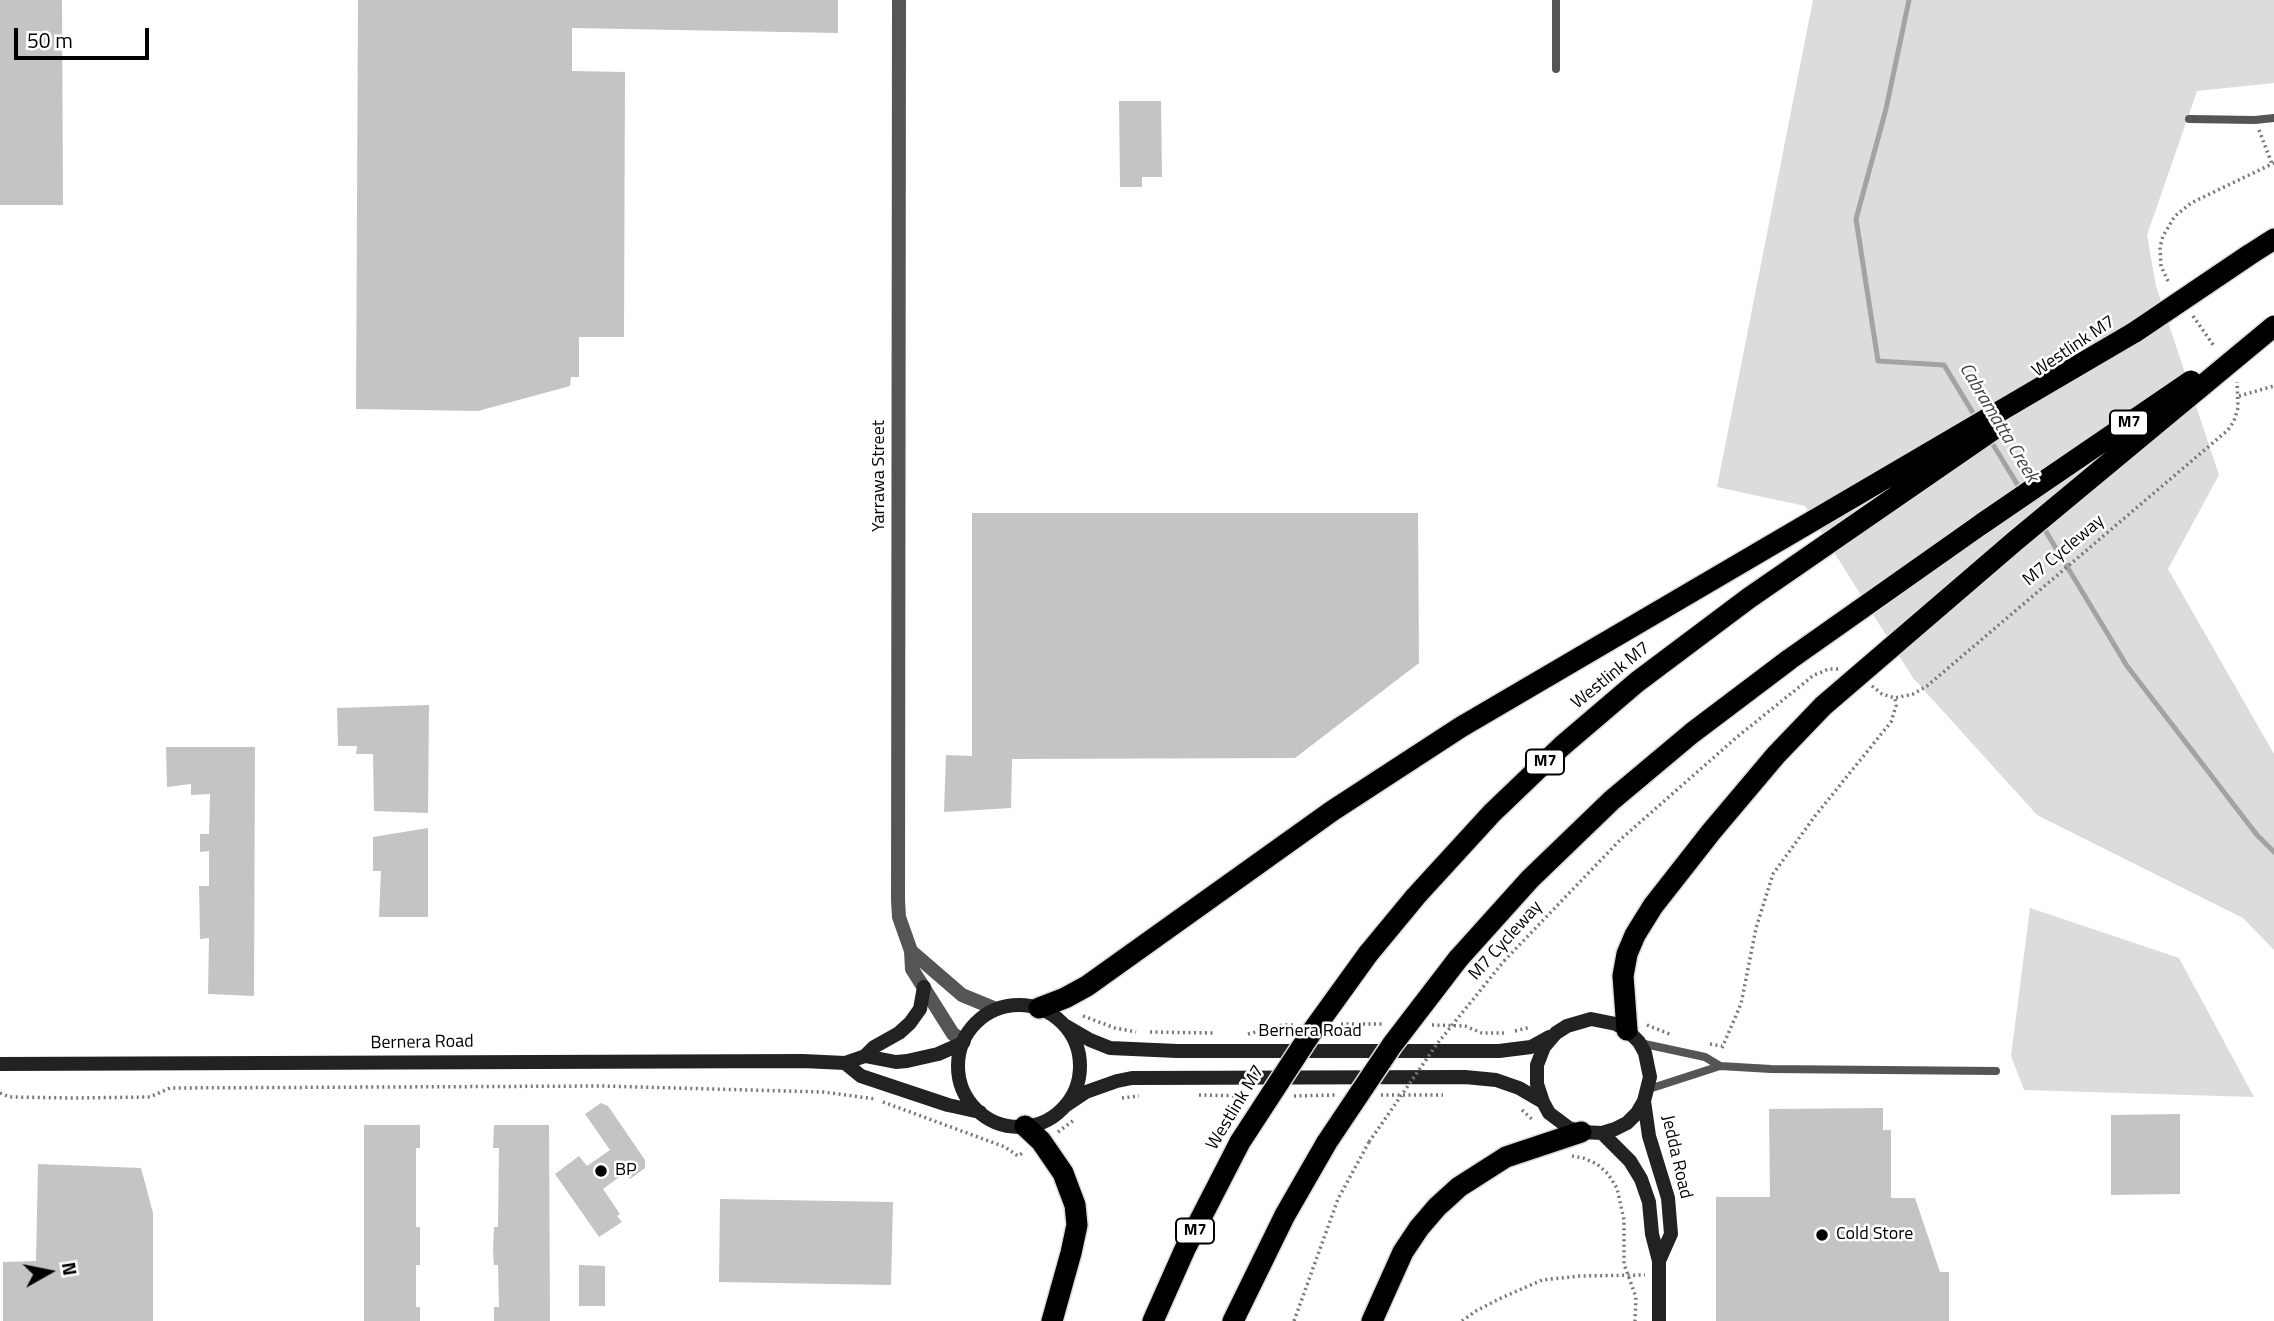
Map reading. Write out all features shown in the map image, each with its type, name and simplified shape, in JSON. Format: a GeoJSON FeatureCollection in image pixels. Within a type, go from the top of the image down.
{"type":"FeatureCollection","features":[{"type":"Feature","properties":{"kind":"highway","name":"Westlink M7"},"geometry":{"type":"LineString","coordinates":[[1153,1321],[1185,1249],[1240,1142],[1303,1043],[1368,954],[1416,896],[1492,813],[1562,746],[1637,682],[1749,598],[2274,239]]}},
{"type":"Feature","properties":{"kind":"highway"},"geometry":{"type":"LineString","coordinates":[[1637,1031],[1623,976],[1635,935],[1653,906],[1776,755],[1823,706],[2015,541],[2274,325]]}},
{"type":"Feature","properties":{"kind":"highway","name":"M7"},"geometry":{"type":"LineString","coordinates":[[1233,1321],[1285,1215],[1327,1142],[1392,1045],[1458,960],[1530,879],[1612,800],[1692,733],[1790,659],[1983,523],[2274,325]]}},
{"type":"Feature","properties":{"kind":"highway"},"geometry":{"type":"LineString","coordinates":[[1039,1008],[1087,986],[1400,765],[2135,332]]}},
{"type":"Feature","properties":{"kind":"highway"},"geometry":{"type":"LineString","coordinates":[[1025,1126],[1041,1142],[1063,1173],[1075,1205],[1077,1225],[1052,1321]]}},
{"type":"Feature","properties":{"kind":"highway"},"geometry":{"type":"LineString","coordinates":[[1372,1321],[1403,1252],[1419,1228],[1459,1187],[1506,1157],[1592,1133]]}},
{"type":"Feature","properties":{"kind":"main road"},"geometry":{"type":"LineString","coordinates":[[865,1056],[910,1023],[920,1009],[925,987]]}},
{"type":"Feature","properties":{"kind":"main road"},"geometry":{"type":"LineString","coordinates":[[1065,1106],[1075,1091],[1080,1075],[1077,1049],[1066,1026],[1054,1015],[1039,1008],[1018,1004],[996,1009],[977,1022],[964,1042],[959,1067],[960,1080],[965,1092],[980,1112],[993,1121],[1009,1126],[1040,1123],[1086,1092],[1132,1078],[1465,1077],[1496,1080],[1519,1088],[1542,1102]]}},
{"type":"Feature","properties":{"kind":"main road"},"geometry":{"type":"LineString","coordinates":[[1591,1019],[1604,1020],[1637,1031],[1649,1065],[1647,1095],[1637,1113],[1627,1123],[1615,1129],[1592,1133],[1559,1122],[1549,1113],[1542,1102],[1537,1084],[1537,1065],[1544,1048],[1556,1033],[1567,1026],[1591,1019]]}},
{"type":"Feature","properties":{"kind":"main road","name":"Bernera Road"},"geometry":{"type":"LineString","coordinates":[[1066,1026],[1110,1048],[1177,1051],[1499,1051],[1531,1047],[1556,1033]]}},
{"type":"Feature","properties":{"kind":"main road","name":"Bernera Road"},"geometry":{"type":"LineString","coordinates":[[0,1064],[845,1063],[865,1056],[897,1062],[938,1054],[964,1042]]}},
{"type":"Feature","properties":{"kind":"main road","name":"Bernera Road"},"geometry":{"type":"LineString","coordinates":[[845,1063],[861,1076],[948,1105],[980,1112]]}},
{"type":"Feature","properties":{"kind":"main road","name":"Jedda Road"},"geometry":{"type":"LineString","coordinates":[[1647,1095],[1649,1136],[1668,1198],[1671,1234],[1659,1261]]}},
{"type":"Feature","properties":{"kind":"main road","name":"Jedda Road"},"geometry":{"type":"LineString","coordinates":[[1592,1133],[1630,1161],[1641,1179],[1649,1202],[1652,1234],[1659,1261],[1659,1321]]}},
{"type":"Feature","properties":{"kind":"street","name":"Yarrawa Street"},"geometry":{"type":"LineString","coordinates":[[899,0],[898,900],[911,951],[912,969],[953,1034],[964,1042]]}},
{"type":"Feature","properties":{"kind":"street"},"geometry":{"type":"LineString","coordinates":[[911,951],[962,996],[996,1009]]}},
{"type":"Feature","properties":{"kind":"lane"},"geometry":{"type":"LineString","coordinates":[[1556,0],[1556,69]]}},
{"type":"Feature","properties":{"kind":"lane"},"geometry":{"type":"LineString","coordinates":[[2189,119],[2274,118]]}},
{"type":"Feature","properties":{"kind":"lane"},"geometry":{"type":"LineString","coordinates":[[1637,1031],[1705,1057],[1720,1066]]}},
{"type":"Feature","properties":{"kind":"lane"},"geometry":{"type":"LineString","coordinates":[[1647,1095],[1720,1066],[1996,1072]]}},
{"type":"Feature","properties":{"kind":"path"},"geometry":{"type":"LineString","coordinates":[[2168,281],[2161,266],[2160,247],[2175,216],[2191,203],[2273,163],[2255,120]]}},
{"type":"Feature","properties":{"kind":"path"},"geometry":{"type":"LineString","coordinates":[[2190,312],[2214,346]]}},
{"type":"Feature","properties":{"kind":"path","name":"M7 Cycleway"},"geometry":{"type":"LineString","coordinates":[[1895,698],[1913,694],[1927,686],[2218,440],[2234,421],[2239,396],[2237,382]]}},
{"type":"Feature","properties":{"kind":"path"},"geometry":{"type":"LineString","coordinates":[[2239,396],[2274,386]]}},
{"type":"Feature","properties":{"kind":"path","name":"M7 Cycleway"},"geometry":{"type":"LineString","coordinates":[[1294,1321],[1338,1199],[1370,1142],[1437,1044],[1504,961],[1621,839],[1737,737],[1814,674],[1829,669],[1843,669]]}},
{"type":"Feature","properties":{"kind":"path"},"geometry":{"type":"LineString","coordinates":[[1710,1044],[1722,1046],[1741,1004],[1756,928],[1773,874],[1891,722],[1896,706],[1895,698],[1882,694],[1871,684]]}},
{"type":"Feature","properties":{"kind":"path"},"geometry":{"type":"LineString","coordinates":[[1077,1012],[1105,1025],[1129,1031],[1222,1034]]}},
{"type":"Feature","properties":{"kind":"path"},"geometry":{"type":"LineString","coordinates":[[1248,1034],[1283,1025],[1307,1024]]}},
{"type":"Feature","properties":{"kind":"path"},"geometry":{"type":"LineString","coordinates":[[1330,1024],[1386,1024]]}},
{"type":"Feature","properties":{"kind":"path"},"geometry":{"type":"LineString","coordinates":[[1427,1025],[1465,1026],[1482,1033],[1491,1033],[1514,1031],[1539,1024]]}},
{"type":"Feature","properties":{"kind":"path"},"geometry":{"type":"LineString","coordinates":[[1637,1031],[1654,1030],[1675,1036]]}},
{"type":"Feature","properties":{"kind":"path"},"geometry":{"type":"LineString","coordinates":[[0,1093],[10,1097],[73,1098],[150,1097],[170,1088],[602,1086],[823,1092],[876,1099],[1005,1147],[1018,1156]]}},
{"type":"Feature","properties":{"kind":"path"},"geometry":{"type":"LineString","coordinates":[[1119,1098],[1150,1095]]}},
{"type":"Feature","properties":{"kind":"path"},"geometry":{"type":"LineString","coordinates":[[1190,1095],[1255,1096]]}},
{"type":"Feature","properties":{"kind":"path"},"geometry":{"type":"LineString","coordinates":[[1430,1095],[1453,1095]]}},
{"type":"Feature","properties":{"kind":"path"},"geometry":{"type":"LineString","coordinates":[[1282,1096],[1321,1096]]}},
{"type":"Feature","properties":{"kind":"path"},"geometry":{"type":"LineString","coordinates":[[1521,1109],[1542,1129]]}},
{"type":"Feature","properties":{"kind":"path"},"geometry":{"type":"LineString","coordinates":[[1055,1134],[1077,1118]]}},
{"type":"Feature","properties":{"kind":"path"},"geometry":{"type":"LineString","coordinates":[[1566,1155],[1597,1164],[1617,1188],[1622,1205],[1624,1264],[1636,1297],[1635,1321]]}},
{"type":"Feature","properties":{"kind":"path"},"geometry":{"type":"LineString","coordinates":[[1462,1321],[1488,1305],[1542,1280],[1628,1274]]}},
{"type":"Feature","properties":{"kind":"shaded area"},"geometry":{"type":"Polygon","coordinates":[[[1813,0],[2274,0],[2274,83],[2197,91],[2147,235],[2156,286],[2219,475],[2168,569],[2274,754],[2274,950],[2243,918],[2037,815],[1913,678],[1805,506],[1717,487],[1813,0]]]}},
{"type":"Feature","properties":{"kind":"shaded area"},"geometry":{"type":"Polygon","coordinates":[[[2030,908],[2179,958],[2254,1097],[2024,1090],[2011,1056],[2030,908]]]}},
{"type":"Feature","properties":{"kind":"building"},"geometry":{"type":"Polygon","coordinates":[[[0,0],[62,0],[63,205],[0,205],[0,0]]]}},
{"type":"Feature","properties":{"kind":"building"},"geometry":{"type":"Polygon","coordinates":[[[358,0],[838,0],[838,33],[572,28],[572,71],[625,72],[624,337],[579,337],[579,377],[571,377],[570,386],[478,411],[356,409],[358,0]]]}},
{"type":"Feature","properties":{"kind":"building"},"geometry":{"type":"Polygon","coordinates":[[[1119,101],[1161,101],[1162,177],[1142,177],[1142,187],[1120,187],[1119,101]]]}},
{"type":"Feature","properties":{"kind":"building"},"geometry":{"type":"Polygon","coordinates":[[[972,513],[1418,513],[1419,663],[1295,758],[1012,759],[1011,808],[944,812],[946,755],[972,756],[972,513]]]}},
{"type":"Feature","properties":{"kind":"building"},"geometry":{"type":"Polygon","coordinates":[[[429,705],[428,813],[374,811],[373,754],[356,754],[357,746],[338,746],[337,708],[429,705]]]}},
{"type":"Feature","properties":{"kind":"building"},"geometry":{"type":"Polygon","coordinates":[[[166,747],[255,747],[254,996],[208,994],[209,938],[200,939],[199,886],[209,886],[209,851],[200,852],[200,834],[209,834],[210,794],[191,795],[191,784],[167,787],[166,747]]]}},
{"type":"Feature","properties":{"kind":"building"},"geometry":{"type":"Polygon","coordinates":[[[428,828],[428,917],[379,917],[381,871],[373,871],[373,837],[428,828]]]}},
{"type":"Feature","properties":{"kind":"building","name":"BP"},"geometry":{"type":"Polygon","coordinates":[[[601,1103],[608,1106],[645,1160],[645,1168],[630,1179],[625,1173],[603,1189],[620,1214],[617,1216],[622,1222],[599,1237],[555,1174],[579,1156],[587,1166],[610,1150],[585,1114],[601,1103]]]}},
{"type":"Feature","properties":{"kind":"building","name":"Cold Store"},"geometry":{"type":"Polygon","coordinates":[[[1883,1108],[1883,1130],[1891,1130],[1891,1198],[1915,1198],[1940,1272],[1949,1272],[1949,1321],[1716,1321],[1716,1197],[1770,1197],[1769,1109],[1883,1108]]]}},
{"type":"Feature","properties":{"kind":"building"},"geometry":{"type":"Polygon","coordinates":[[[2180,1114],[2180,1194],[2111,1195],[2111,1115],[2180,1114]]]}},
{"type":"Feature","properties":{"kind":"building"},"geometry":{"type":"Polygon","coordinates":[[[364,1125],[420,1125],[420,1148],[416,1148],[416,1227],[420,1227],[420,1265],[416,1265],[416,1307],[420,1307],[420,1321],[364,1321],[364,1125]]]}},
{"type":"Feature","properties":{"kind":"building"},"geometry":{"type":"Polygon","coordinates":[[[494,1125],[549,1125],[550,1321],[494,1321],[494,1307],[499,1307],[498,1265],[494,1265],[493,1250],[494,1227],[498,1227],[499,1148],[493,1148],[494,1125]]]}},
{"type":"Feature","properties":{"kind":"building"},"geometry":{"type":"Polygon","coordinates":[[[38,1164],[141,1168],[153,1213],[153,1321],[3,1321],[3,1262],[36,1261],[38,1164]]]}},
{"type":"Feature","properties":{"kind":"building"},"geometry":{"type":"Polygon","coordinates":[[[720,1199],[893,1202],[891,1285],[719,1282],[720,1199]]]}},
{"type":"Feature","properties":{"kind":"building"},"geometry":{"type":"Polygon","coordinates":[[[579,1265],[605,1266],[605,1306],[579,1306],[579,1265]]]}},
{"type":"Feature","properties":{"kind":"waterway","name":"Cabramatta Creek"},"geometry":{"type":"LineString","coordinates":[[1909,0],[1886,109],[1856,219],[1878,361],[1944,365],[1976,418]]}},
{"type":"Feature","properties":{"kind":"waterway","name":"Cabramatta Creek"},"geometry":{"type":"LineString","coordinates":[[1989,438],[2022,492]]}},
{"type":"Feature","properties":{"kind":"waterway","name":"Cabramatta Creek"},"geometry":{"type":"LineString","coordinates":[[2042,525],[2127,666],[2257,835],[2274,852]]}},
{"type":"Feature","properties":{"kind":"place","name":"BP"},"geometry":{"type":"Point","coordinates":[601,1171]}},
{"type":"Feature","properties":{"kind":"place","name":"Cold Store"},"geometry":{"type":"Point","coordinates":[1822,1235]}}]}
